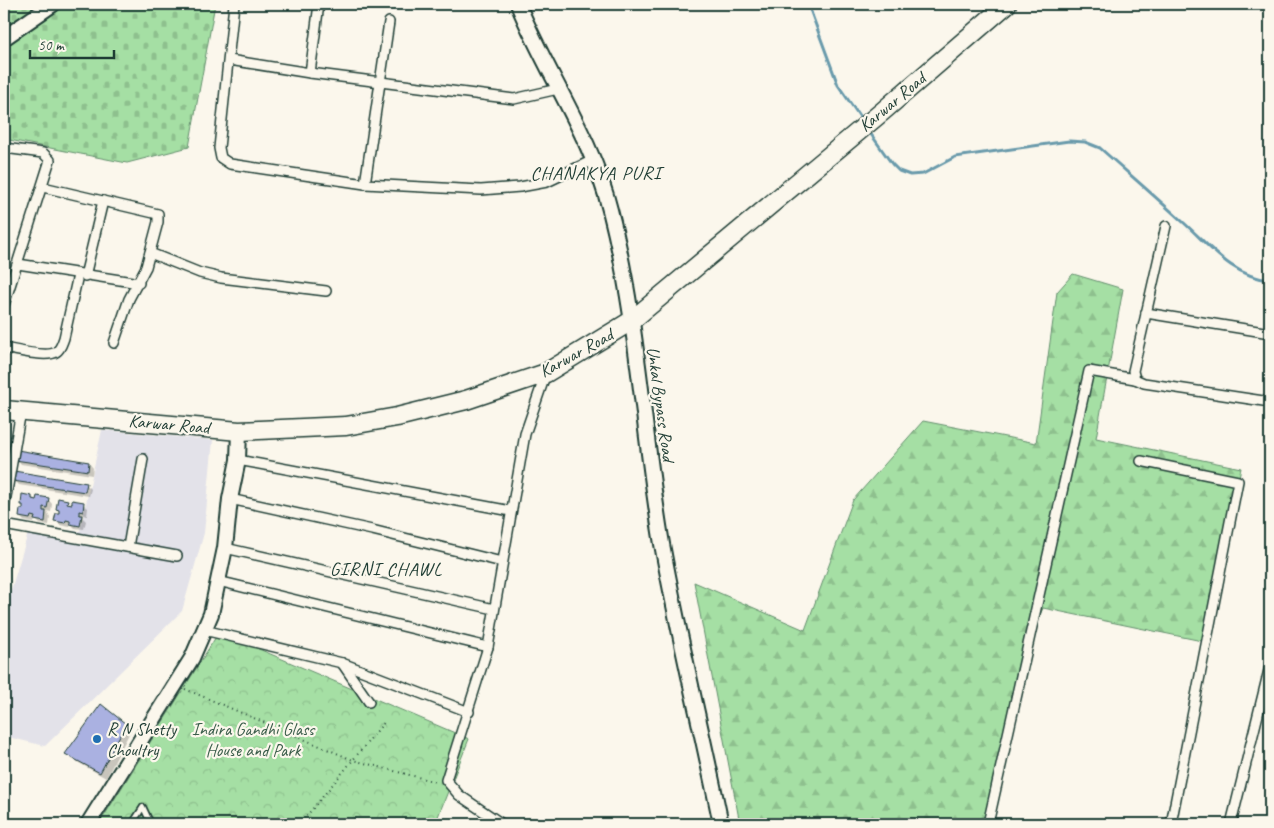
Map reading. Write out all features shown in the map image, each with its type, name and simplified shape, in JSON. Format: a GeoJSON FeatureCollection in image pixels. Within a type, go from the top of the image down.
{"type":"FeatureCollection","features":[{"type":"Feature","properties":{"kind":"highway","name":"Karwar Road"},"geometry":{"type":"LineString","coordinates":[[4,410],[239,431],[346,426],[396,417],[466,400],[546,373],[631,321],[883,111],[1007,4]]}},
{"type":"Feature","properties":{"kind":"main road"},"geometry":{"type":"LineString","coordinates":[[4,38],[53,4]]}},
{"type":"Feature","properties":{"kind":"main road","name":"Unkal Bypass Road"},"geometry":{"type":"LineString","coordinates":[[518,4],[530,34],[593,160],[610,210],[631,321],[662,544],[721,824]]}},
{"type":"Feature","properties":{"kind":"main road"},"geometry":{"type":"LineString","coordinates":[[88,824],[192,658],[211,614],[238,460],[239,431]]}},
{"type":"Feature","properties":{"kind":"street"},"geometry":{"type":"LineString","coordinates":[[234,4],[220,148],[221,158],[230,164],[365,184],[481,190],[520,187],[547,182],[593,160]]}},
{"type":"Feature","properties":{"kind":"street"},"geometry":{"type":"LineString","coordinates":[[310,73],[319,4]]}},
{"type":"Feature","properties":{"kind":"street"},"geometry":{"type":"LineString","coordinates":[[365,184],[389,22]]}},
{"type":"Feature","properties":{"kind":"street"},"geometry":{"type":"LineString","coordinates":[[229,60],[379,83],[514,99],[558,89]]}},
{"type":"Feature","properties":{"kind":"street"},"geometry":{"type":"LineString","coordinates":[[4,148],[44,153],[50,160],[4,305]]}},
{"type":"Feature","properties":{"kind":"street"},"geometry":{"type":"LineString","coordinates":[[43,187],[158,214],[158,222],[150,253],[139,283],[129,299],[114,343]]}},
{"type":"Feature","properties":{"kind":"street"},"geometry":{"type":"LineString","coordinates":[[4,348],[48,355],[56,353],[61,348],[103,202]]}},
{"type":"Feature","properties":{"kind":"street"},"geometry":{"type":"LineString","coordinates":[[1135,379],[1133,371],[1166,226]]}},
{"type":"Feature","properties":{"kind":"street"},"geometry":{"type":"LineString","coordinates":[[150,253],[200,273],[221,278],[326,291]]}},
{"type":"Feature","properties":{"kind":"street"},"geometry":{"type":"LineString","coordinates":[[18,264],[82,276],[139,283]]}},
{"type":"Feature","properties":{"kind":"street"},"geometry":{"type":"LineString","coordinates":[[1146,313],[1270,333]]}},
{"type":"Feature","properties":{"kind":"street"},"geometry":{"type":"LineString","coordinates":[[988,824],[1089,371],[1135,379],[1144,383],[1270,402]]}},
{"type":"Feature","properties":{"kind":"street"},"geometry":{"type":"LineString","coordinates":[[502,824],[459,795],[446,780],[488,647],[525,434],[546,373]]}},
{"type":"Feature","properties":{"kind":"street"},"geometry":{"type":"LineString","coordinates":[[4,508],[22,411]]}},
{"type":"Feature","properties":{"kind":"street"},"geometry":{"type":"LineString","coordinates":[[128,547],[143,458]]}},
{"type":"Feature","properties":{"kind":"street"},"geometry":{"type":"LineString","coordinates":[[238,460],[511,511]]}},
{"type":"Feature","properties":{"kind":"street"},"geometry":{"type":"LineString","coordinates":[[1141,461],[1238,481],[1171,824]]}},
{"type":"Feature","properties":{"kind":"street"},"geometry":{"type":"LineString","coordinates":[[230,499],[372,530],[502,562]]}},
{"type":"Feature","properties":{"kind":"street"},"geometry":{"type":"LineString","coordinates":[[4,525],[177,556]]}},
{"type":"Feature","properties":{"kind":"street"},"geometry":{"type":"LineString","coordinates":[[224,548],[494,609]]}},
{"type":"Feature","properties":{"kind":"street"},"geometry":{"type":"LineString","coordinates":[[218,581],[488,647]]}},
{"type":"Feature","properties":{"kind":"street"},"geometry":{"type":"LineString","coordinates":[[204,630],[342,663],[469,712]]}},
{"type":"Feature","properties":{"kind":"street"},"geometry":{"type":"LineString","coordinates":[[342,663],[369,702]]}},
{"type":"Feature","properties":{"kind":"street"},"geometry":{"type":"LineString","coordinates":[[1231,824],[1270,666]]}},
{"type":"Feature","properties":{"kind":"lane"},"geometry":{"type":"LineString","coordinates":[[132,824],[144,807],[152,824]]}},
{"type":"Feature","properties":{"kind":"path"},"geometry":{"type":"LineString","coordinates":[[175,685],[353,760],[431,782],[446,780]]}},
{"type":"Feature","properties":{"kind":"path"},"geometry":{"type":"LineString","coordinates":[[300,824],[386,720]]}},
{"type":"Feature","properties":{"kind":"shaded area"},"geometry":{"type":"Polygon","coordinates":[[[102,430],[213,440],[204,533],[182,611],[45,746],[4,736],[4,599],[8,600],[29,530],[80,531],[102,430]]]}},
{"type":"Feature","properties":{"kind":"green space"},"geometry":{"type":"Polygon","coordinates":[[[4,4],[215,4],[189,147],[127,163],[4,139],[4,4]]]}},
{"type":"Feature","properties":{"kind":"green space"},"geometry":{"type":"Polygon","coordinates":[[[1073,274],[1123,289],[1096,438],[1241,468],[1202,641],[1043,608],[1037,622],[990,813],[992,824],[740,824],[694,582],[805,630],[853,500],[923,421],[1036,443],[1057,292],[1073,274]]]}},
{"type":"Feature","properties":{"kind":"green space","name":"Indira Gandhi Glass House and Park"},"geometry":{"type":"Polygon","coordinates":[[[219,632],[469,739],[435,824],[99,824],[219,632]]]}},
{"type":"Feature","properties":{"kind":"building"},"geometry":{"type":"Polygon","coordinates":[[[17,450],[89,462],[88,471],[15,460],[17,450]]]}},
{"type":"Feature","properties":{"kind":"building"},"geometry":{"type":"Polygon","coordinates":[[[14,471],[87,483],[85,492],[13,481],[14,471]]]}},
{"type":"Feature","properties":{"kind":"building"},"geometry":{"type":"Polygon","coordinates":[[[22,494],[32,496],[32,499],[36,500],[37,496],[49,498],[47,508],[43,507],[43,511],[46,511],[45,522],[34,520],[35,517],[31,516],[30,519],[19,517],[20,509],[23,509],[23,505],[21,505],[22,494]]]}},
{"type":"Feature","properties":{"kind":"building"},"geometry":{"type":"Polygon","coordinates":[[[58,498],[68,500],[67,503],[72,504],[72,500],[84,502],[83,512],[79,511],[79,515],[82,515],[80,526],[70,524],[70,521],[66,520],[65,523],[54,521],[56,513],[59,513],[59,510],[56,509],[58,498]]]}},
{"type":"Feature","properties":{"kind":"building","name":"R N Shetty Choultry"},"geometry":{"type":"Polygon","coordinates":[[[101,704],[126,724],[100,773],[65,754],[101,704]]]}},
{"type":"Feature","properties":{"kind":"waterway"},"geometry":{"type":"LineString","coordinates":[[808,4],[838,85],[862,120]]}},
{"type":"Feature","properties":{"kind":"waterway"},"geometry":{"type":"LineString","coordinates":[[868,130],[892,164],[899,171],[910,175],[923,174],[955,157],[1069,141],[1085,142],[1100,148],[1222,258],[1244,273],[1256,278],[1270,280]]}},
{"type":"Feature","properties":{"kind":"place","name":"R N Shetty Choultry"},"geometry":{"type":"Point","coordinates":[97,739]}},
{"type":"Feature","properties":{"kind":"district","name":"CHANAKYA PURI"},"geometry":{"type":"Point","coordinates":[596,172]}},
{"type":"Feature","properties":{"kind":"district","name":"GIRNI CHAWL"},"geometry":{"type":"Point","coordinates":[386,568]}}]}
